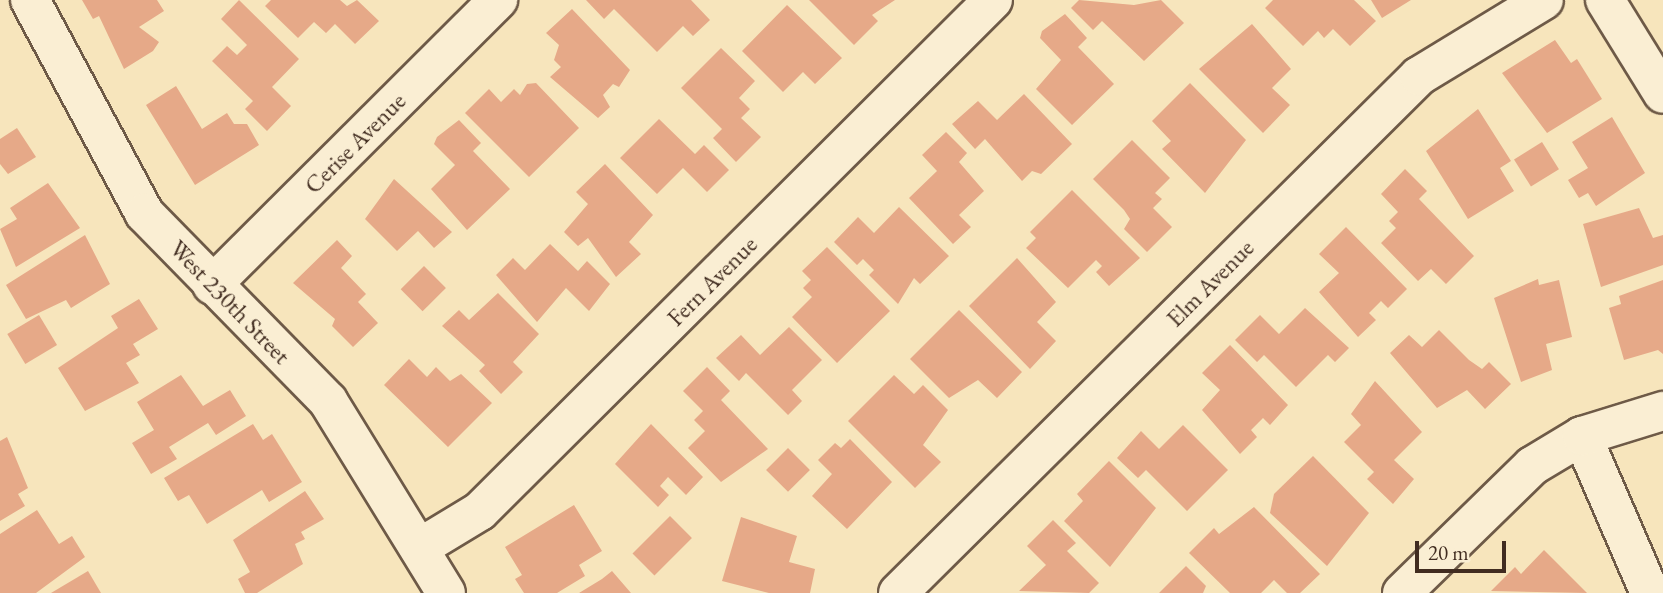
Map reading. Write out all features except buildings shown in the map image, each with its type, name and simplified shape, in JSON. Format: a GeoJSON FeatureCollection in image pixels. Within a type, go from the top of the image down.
{"type":"FeatureCollection","features":[{"type":"Feature","properties":{"kind":"street","name":"West 230th Street"},"geometry":{"type":"LineString","coordinates":[[30,0],[144,213],[328,401],[446,593]]}},
{"type":"Feature","properties":{"kind":"street","name":"Cerise Avenue"},"geometry":{"type":"LineString","coordinates":[[212,285],[498,0]]}},
{"type":"Feature","properties":{"kind":"street","name":"Fern Avenue"},"geometry":{"type":"LineString","coordinates":[[419,548],[480,511],[993,0]]}},
{"type":"Feature","properties":{"kind":"street","name":"Elm Avenue"},"geometry":{"type":"LineString","coordinates":[[898,593],[1419,76],[1544,0]]}},
{"type":"Feature","properties":{"kind":"street"},"geometry":{"type":"LineString","coordinates":[[1605,0],[1663,94]]}},
{"type":"Feature","properties":{"kind":"street"},"geometry":{"type":"LineString","coordinates":[[1402,593],[1532,466],[1582,436],[1663,411]]}},
{"type":"Feature","properties":{"kind":"street"},"geometry":{"type":"LineString","coordinates":[[1582,436],[1650,593]]}}]}
